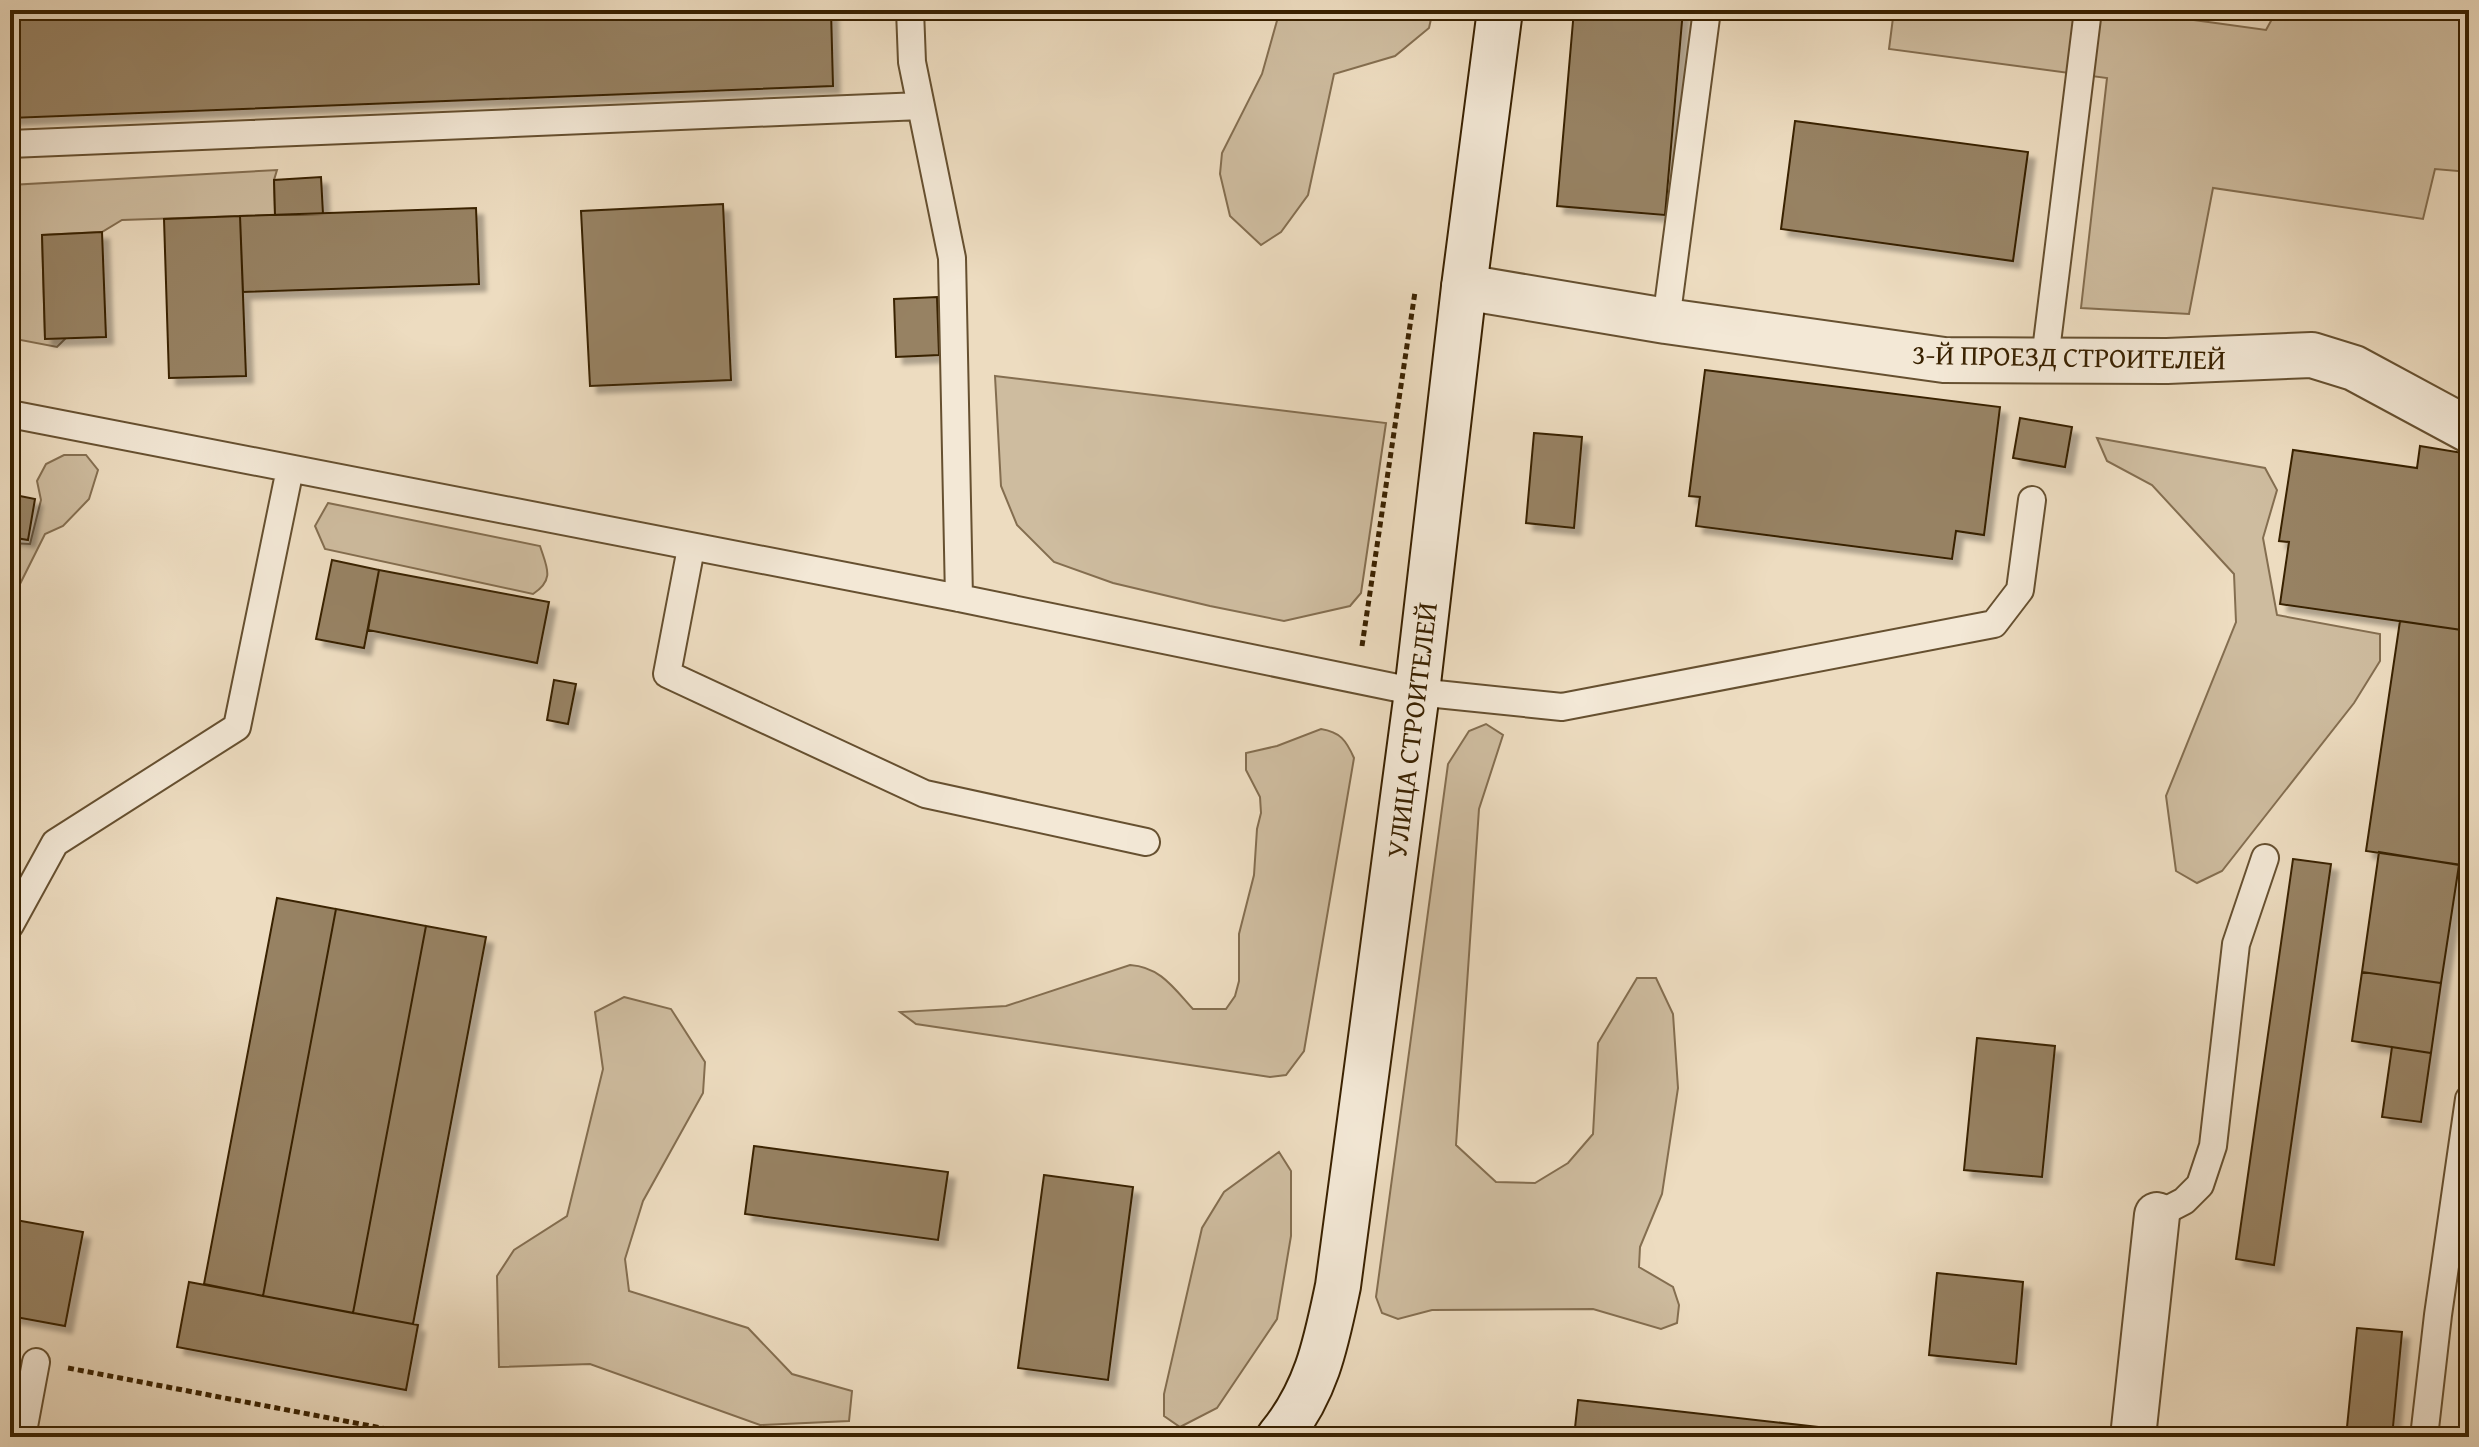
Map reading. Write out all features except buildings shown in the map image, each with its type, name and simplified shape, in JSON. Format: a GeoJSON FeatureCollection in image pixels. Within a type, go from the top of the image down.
{"type":"FeatureCollection","features":[{"type":"Feature","properties":{"kind":"main road","name":"УЛИЦА СТРОИТЕЛЕЙ"},"geometry":{"type":"LineString","coordinates":[[1279,1437],[1308,1397],[1325,1348],[1338,1286],[1417,692],[1500,10]]}},
{"type":"Feature","properties":{"kind":"main road","name":"3-Й ПРОЕЗД СТРОИТЕЛЕЙ"},"geometry":{"type":"LineString","coordinates":[[1464,287],[1666,321],[1944,360],[2167,361],[2312,355],[2354,368],[2469,430]]}},
{"type":"Feature","properties":{"kind":"main road"},"geometry":{"type":"LineString","coordinates":[[2133,1437],[2157,1215]]}},
{"type":"Feature","properties":{"kind":"lane"},"geometry":{"type":"LineString","coordinates":[[910,10],[912,62],[952,258],[959,598]]}},
{"type":"Feature","properties":{"kind":"lane"},"geometry":{"type":"LineString","coordinates":[[1666,321],[1707,10]]}},
{"type":"Feature","properties":{"kind":"lane"},"geometry":{"type":"LineString","coordinates":[[2045,359],[2088,10]]}},
{"type":"Feature","properties":{"kind":"lane"},"geometry":{"type":"LineString","coordinates":[[10,144],[921,106]]}},
{"type":"Feature","properties":{"kind":"lane"},"geometry":{"type":"LineString","coordinates":[[10,414],[959,598],[1417,692],[1562,707],[1994,624],[2020,590],[2032,500]]}},
{"type":"Feature","properties":{"kind":"lane"},"geometry":{"type":"LineString","coordinates":[[10,925],[55,843],[237,727],[290,469]]}},
{"type":"Feature","properties":{"kind":"lane"},"geometry":{"type":"LineString","coordinates":[[691,548],[667,674],[925,794],[1146,842]]}},
{"type":"Feature","properties":{"kind":"lane"},"geometry":{"type":"LineString","coordinates":[[2157,1215],[2184,1201],[2200,1185],[2213,1146],[2236,944],[2265,858]]}},
{"type":"Feature","properties":{"kind":"lane"},"geometry":{"type":"LineString","coordinates":[[2424,1437],[2469,1099]]}},
{"type":"Feature","properties":{"kind":"lane"},"geometry":{"type":"LineString","coordinates":[[22,1437],[36,1362]]}},
{"type":"Feature","properties":{"kind":"path"},"geometry":{"type":"LineString","coordinates":[[1357,680],[1416,290]]}},
{"type":"Feature","properties":{"kind":"path"},"geometry":{"type":"LineString","coordinates":[[36,1362],[397,1431]]}},
{"type":"Feature","properties":{"kind":"shaded area"},"geometry":{"type":"Polygon","coordinates":[[[1280,10],[1433,10],[1429,28],[1395,56],[1334,74],[1308,195],[1281,232],[1261,245],[1230,216],[1220,174],[1222,153],[1262,74],[1280,10]]]}},
{"type":"Feature","properties":{"kind":"shaded area"},"geometry":{"type":"Polygon","coordinates":[[[1894,10],[2157,10],[2158,15],[2266,30],[2277,10],[2469,10],[2469,172],[2435,169],[2423,219],[2213,188],[2189,314],[2081,308],[2107,78],[1889,49],[1894,10]]]}},
{"type":"Feature","properties":{"kind":"shaded area"},"geometry":{"type":"Polygon","coordinates":[[[277,170],[274,180],[275,215],[122,220],[102,232],[42,235],[45,338],[66,338],[57,347],[10,338],[10,185],[277,170]]]}},
{"type":"Feature","properties":{"kind":"shaded area"},"geometry":{"type":"Polygon","coordinates":[[[995,376],[1386,423],[1361,593],[1350,606],[1284,621],[1113,583],[1054,562],[1017,525],[1001,486],[995,376]]]}},
{"type":"Feature","properties":{"kind":"shaded area"},"geometry":{"type":"Polygon","coordinates":[[[2097,438],[2265,468],[2277,490],[2263,538],[2277,615],[2380,634],[2380,661],[2354,703],[2222,871],[2197,883],[2176,871],[2166,796],[2236,622],[2234,574],[2152,485],[2107,461],[2097,438]]]}},
{"type":"Feature","properties":{"kind":"shaded area"},"geometry":{"type":"Polygon","coordinates":[[[64,455],[86,455],[98,470],[89,499],[63,526],[45,534],[10,604],[10,543],[30,544],[41,500],[37,481],[46,464],[64,455]]]}},
{"type":"Feature","properties":{"kind":"shaded area"},"geometry":{"type":"Polygon","coordinates":[[[328,503],[540,546],[547,578],[533,594],[325,549],[315,526],[328,503]]]}},
{"type":"Feature","properties":{"kind":"shaded area"},"geometry":{"type":"Polygon","coordinates":[[[1486,724],[1503,735],[1479,809],[1456,1145],[1496,1182],[1535,1183],[1568,1163],[1593,1134],[1598,1043],[1637,978],[1656,978],[1673,1014],[1678,1088],[1662,1194],[1640,1247],[1639,1267],[1673,1287],[1679,1305],[1677,1323],[1661,1329],[1593,1309],[1432,1310],[1398,1319],[1382,1313],[1376,1297],[1448,764],[1469,731],[1486,724]]]}},
{"type":"Feature","properties":{"kind":"shaded area"},"geometry":{"type":"Polygon","coordinates":[[[1321,729],[1342,738],[1354,758],[1304,1051],[1286,1075],[1270,1077],[916,1024],[900,1012],[1006,1006],[1130,965],[1158,974],[1193,1009],[1226,1009],[1235,996],[1239,981],[1239,934],[1254,875],[1261,813],[1260,797],[1246,770],[1246,753],[1277,746],[1321,729]]]}},
{"type":"Feature","properties":{"kind":"shaded area"},"geometry":{"type":"Polygon","coordinates":[[[624,997],[671,1009],[705,1062],[703,1093],[643,1201],[625,1259],[629,1291],[748,1328],[792,1374],[852,1391],[849,1421],[760,1425],[590,1364],[499,1367],[497,1276],[514,1250],[567,1216],[603,1069],[595,1012],[624,997]]]}},
{"type":"Feature","properties":{"kind":"shaded area"},"geometry":{"type":"Polygon","coordinates":[[[1279,1152],[1291,1171],[1291,1236],[1277,1319],[1217,1408],[1180,1427],[1164,1416],[1164,1394],[1202,1228],[1224,1192],[1279,1152]]]}}]}
